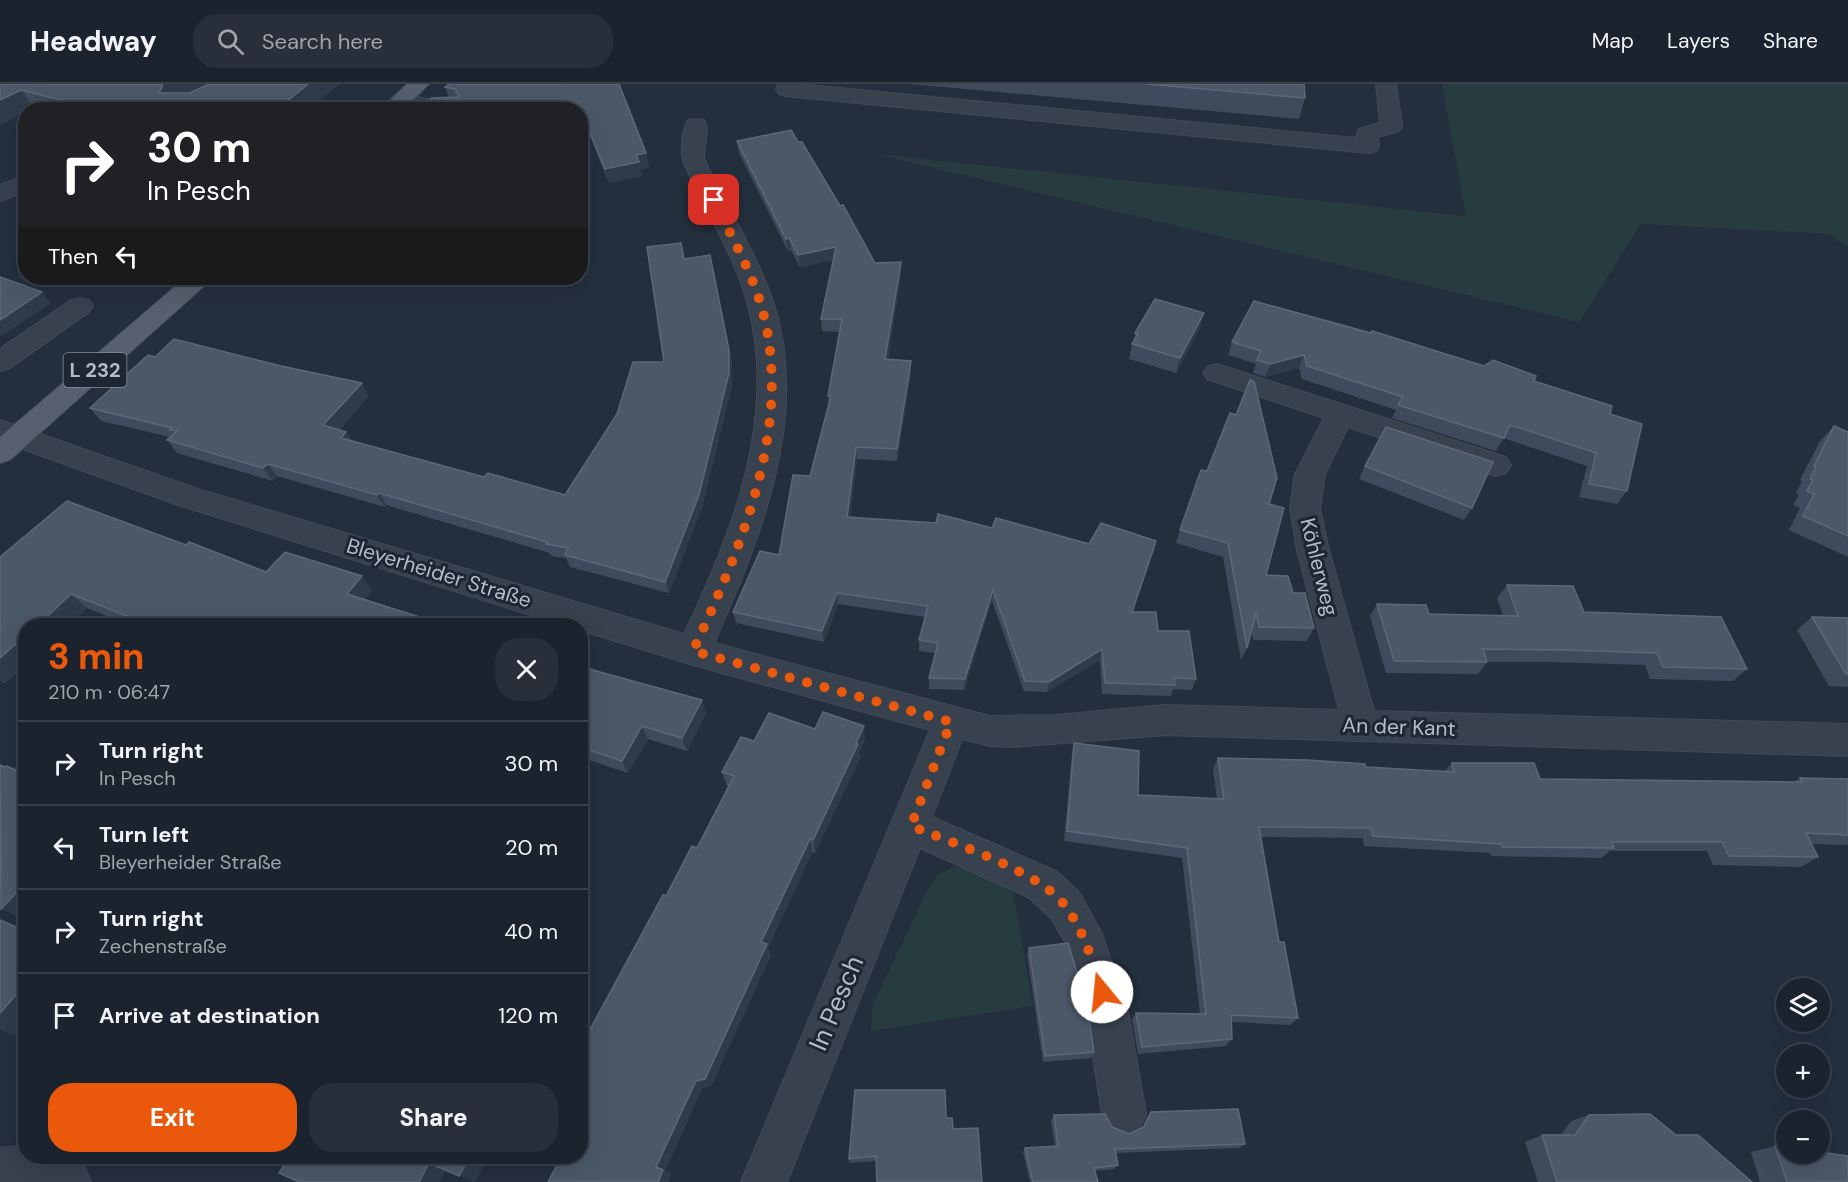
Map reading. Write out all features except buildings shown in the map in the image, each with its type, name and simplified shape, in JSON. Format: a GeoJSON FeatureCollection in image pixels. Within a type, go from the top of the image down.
{"type":"FeatureCollection","features":[{"type":"Feature","properties":{"kind":"main road"},"geometry":{"type":"LineString","coordinates":[[398,102],[419,84]]}},
{"type":"Feature","properties":{"kind":"main road","name":"L 232"},"geometry":{"type":"LineString","coordinates":[[6,440],[192,285]]}},
{"type":"Feature","properties":{"kind":"street"},"geometry":{"type":"LineString","coordinates":[[788,84],[786,90],[1368,146],[1367,134],[1391,126],[1386,84]]}},
{"type":"Feature","properties":{"kind":"street"},"geometry":{"type":"LineString","coordinates":[[693,651],[724,584],[746,525],[761,470],[772,403],[772,360],[761,305],[745,265],[693,157],[696,125]]}},
{"type":"Feature","properties":{"kind":"street"},"geometry":{"type":"LineString","coordinates":[[0,194],[18,186]]}},
{"type":"Feature","properties":{"kind":"street"},"geometry":{"type":"LineString","coordinates":[[0,362],[80,306]]}},
{"type":"Feature","properties":{"kind":"street"},"geometry":{"type":"LineString","coordinates":[[1217,373],[1496,465]]}},
{"type":"Feature","properties":{"kind":"street","name":"Köhlerweg"},"geometry":{"type":"LineString","coordinates":[[1341,413],[1310,474],[1305,508],[1313,550],[1360,725]]}},
{"type":"Feature","properties":{"kind":"street","name":"Bleyerheider Straße"},"geometry":{"type":"LineString","coordinates":[[6,440],[585,618]]}},
{"type":"Feature","properties":{"kind":"street","name":"Bleyerheider Straße"},"geometry":{"type":"LineString","coordinates":[[588,619],[693,651],[951,722]]}},
{"type":"Feature","properties":{"kind":"street","name":"An der Kant"},"geometry":{"type":"LineString","coordinates":[[951,722],[990,731],[1023,733],[1165,720],[1848,741]]}},
{"type":"Feature","properties":{"kind":"street","name":"In Pesch"},"geometry":{"type":"LineString","coordinates":[[764,1182],[816,1048],[911,826],[951,722]]}},
{"type":"Feature","properties":{"kind":"street"},"geometry":{"type":"LineString","coordinates":[[911,826],[1042,884],[1065,905],[1082,934],[1107,1011],[1124,1114]]}},
{"type":"Feature","properties":{"kind":"street"},"geometry":{"type":"LineString","coordinates":[[0,1171],[19,1169],[68,1182]]}},
{"type":"Feature","properties":{"kind":"green space"},"geometry":{"type":"Polygon","coordinates":[[[1442,84],[1848,84],[1848,248],[1829,234],[1641,224],[1579,322],[876,154],[1466,216],[1442,84]]]}},
{"type":"Feature","properties":{"kind":"green space"},"geometry":{"type":"Polygon","coordinates":[[[955,866],[1013,891],[1033,1006],[871,1031],[873,1004],[930,885],[939,874],[955,866]]]}},
{"type":"Feature","properties":{"kind":"route"},"geometry":{"type":"LineString","coordinates":[[714,200],[761,305],[772,360],[772,403],[761,470],[746,525],[724,584],[693,651],[951,722],[911,826],[1042,884],[1065,905],[1082,934],[1102,992]]}}]}
